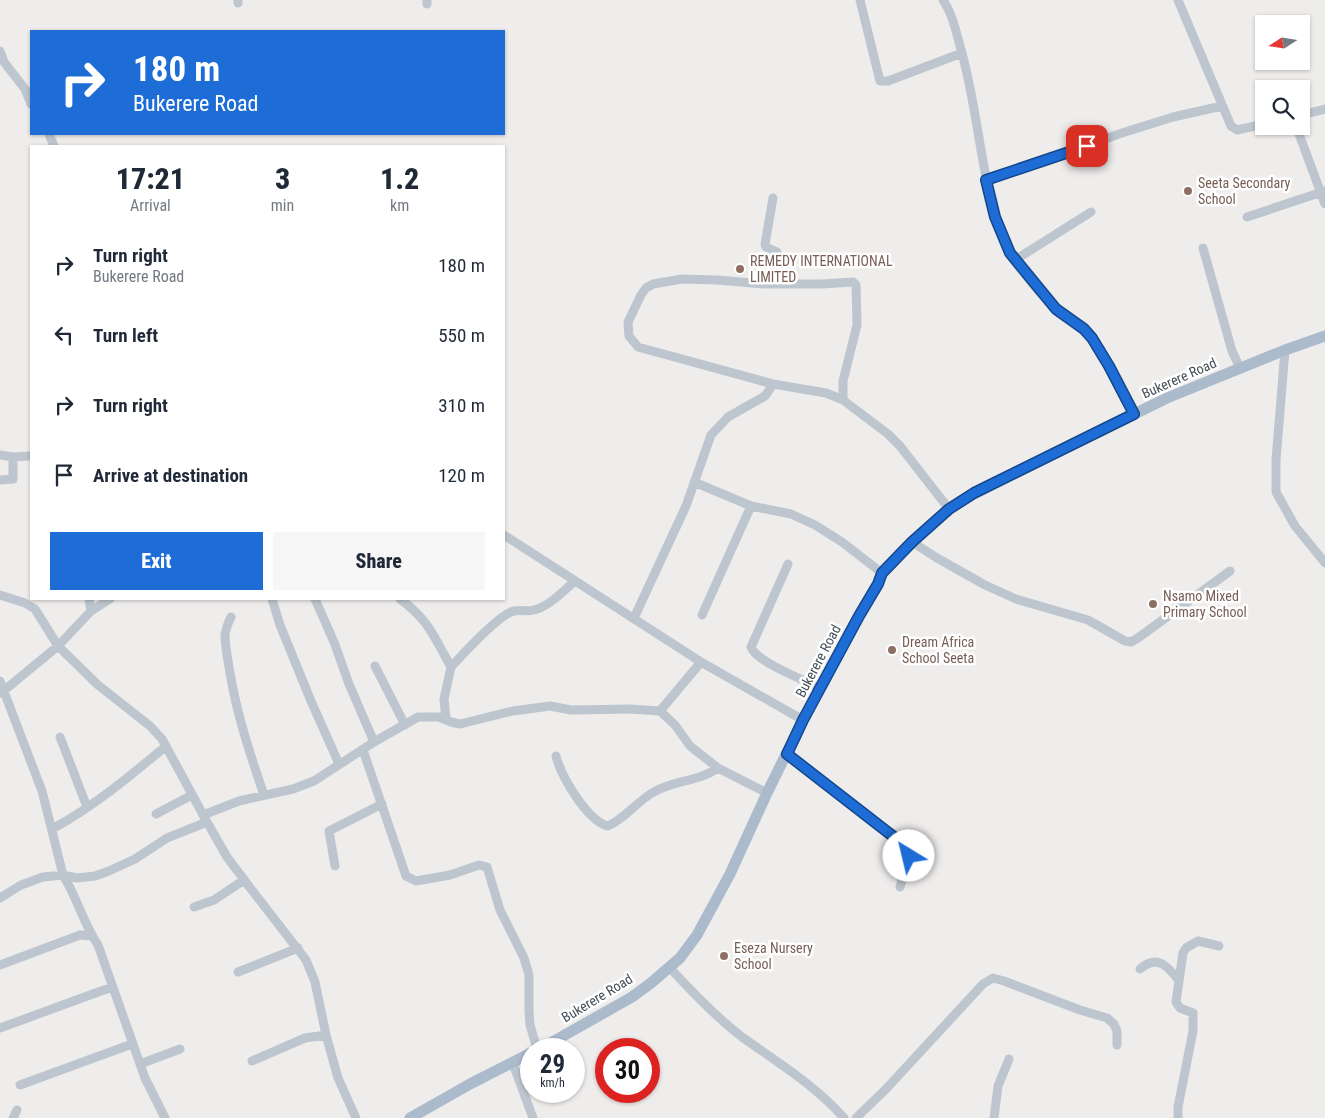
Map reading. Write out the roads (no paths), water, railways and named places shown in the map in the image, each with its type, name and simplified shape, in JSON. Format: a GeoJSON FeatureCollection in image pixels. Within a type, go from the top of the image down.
{"type":"FeatureCollection","features":[{"type":"Feature","properties":{"kind":"main road","name":"Bukerere Road"},"geometry":{"type":"LineString","coordinates":[[558,1038],[632,998],[670,968],[697,935],[730,874],[803,720],[878,584],[882,573],[912,542],[949,509],[974,493],[1167,398],[1284,350],[1325,336]]}},
{"type":"Feature","properties":{"kind":"main road"},"geometry":{"type":"LineString","coordinates":[[410,1118],[470,1084],[520,1059]]}},
{"type":"Feature","properties":{"kind":"street"},"geometry":{"type":"LineString","coordinates":[[860,0],[880,81],[888,81],[962,53]]}},
{"type":"Feature","properties":{"kind":"street"},"geometry":{"type":"LineString","coordinates":[[943,0],[955,25],[962,53],[986,180],[1002,237],[1015,260],[1056,309],[1084,329],[1092,338],[1134,414]]}},
{"type":"Feature","properties":{"kind":"street"},"geometry":{"type":"LineString","coordinates":[[1178,0],[1230,126],[1234,129],[1255,126]]}},
{"type":"Feature","properties":{"kind":"street"},"geometry":{"type":"LineString","coordinates":[[0,51],[4,62],[25,89],[30,102]]}},
{"type":"Feature","properties":{"kind":"street"},"geometry":{"type":"LineString","coordinates":[[986,180],[1173,117],[1222,106]]}},
{"type":"Feature","properties":{"kind":"street"},"geometry":{"type":"LineString","coordinates":[[1310,113],[1325,109]]}},
{"type":"Feature","properties":{"kind":"street"},"geometry":{"type":"LineString","coordinates":[[1300,135],[1323,192],[1325,204]]}},
{"type":"Feature","properties":{"kind":"street"},"geometry":{"type":"LineString","coordinates":[[1247,217],[1323,192]]}},
{"type":"Feature","properties":{"kind":"street"},"geometry":{"type":"LineString","coordinates":[[773,198],[765,244],[766,247],[777,252],[778,258],[773,284]]}},
{"type":"Feature","properties":{"kind":"street"},"geometry":{"type":"LineString","coordinates":[[1015,260],[1091,212]]}},
{"type":"Feature","properties":{"kind":"street"},"geometry":{"type":"LineString","coordinates":[[1203,248],[1232,352],[1240,368]]}},
{"type":"Feature","properties":{"kind":"street"},"geometry":{"type":"LineString","coordinates":[[843,400],[843,381],[857,325],[855,283],[773,284],[682,279],[653,284],[646,288],[628,322],[627,330],[631,341],[638,347],[773,384],[826,394],[843,400],[888,434],[900,446],[949,509]]}},
{"type":"Feature","properties":{"kind":"street"},"geometry":{"type":"LineString","coordinates":[[1284,350],[1276,460],[1276,492],[1295,526],[1325,563]]}},
{"type":"Feature","properties":{"kind":"street"},"geometry":{"type":"LineString","coordinates":[[634,618],[686,506],[711,435],[728,417],[765,396],[773,384]]}},
{"type":"Feature","properties":{"kind":"street"},"geometry":{"type":"LineString","coordinates":[[0,455],[13,457],[29,456]]}},
{"type":"Feature","properties":{"kind":"street"},"geometry":{"type":"LineString","coordinates":[[0,480],[13,479],[13,457]]}},
{"type":"Feature","properties":{"kind":"street"},"geometry":{"type":"LineString","coordinates":[[694,482],[751,506],[790,514],[815,525],[842,542],[882,573]]}},
{"type":"Feature","properties":{"kind":"street"},"geometry":{"type":"LineString","coordinates":[[702,615],[751,506]]}},
{"type":"Feature","properties":{"kind":"street"},"geometry":{"type":"LineString","coordinates":[[505,536],[701,662],[803,720]]}},
{"type":"Feature","properties":{"kind":"street"},"geometry":{"type":"LineString","coordinates":[[912,542],[985,585],[1016,599],[1088,620],[1124,642],[1132,642],[1138,638],[1230,571]]}},
{"type":"Feature","properties":{"kind":"street"},"geometry":{"type":"LineString","coordinates":[[788,564],[751,647],[752,650],[779,670],[821,688]]}},
{"type":"Feature","properties":{"kind":"street"},"geometry":{"type":"LineString","coordinates":[[446,720],[444,699],[451,667],[472,644],[506,615],[517,610],[536,610],[544,606],[575,581]]}},
{"type":"Feature","properties":{"kind":"street"},"geometry":{"type":"LineString","coordinates":[[0,595],[35,608],[58,646],[98,685],[150,726],[162,739],[205,818],[244,880],[306,960],[315,982],[326,1035],[340,1085],[356,1118]]}},
{"type":"Feature","properties":{"kind":"street"},"geometry":{"type":"LineString","coordinates":[[89,600],[92,610]]}},
{"type":"Feature","properties":{"kind":"street"},"geometry":{"type":"LineString","coordinates":[[2,692],[58,646],[92,610],[108,600]]}},
{"type":"Feature","properties":{"kind":"street"},"geometry":{"type":"LineString","coordinates":[[272,600],[280,625],[311,702],[340,764]]}},
{"type":"Feature","properties":{"kind":"street"},"geometry":{"type":"LineString","coordinates":[[315,600],[374,742]]}},
{"type":"Feature","properties":{"kind":"street"},"geometry":{"type":"LineString","coordinates":[[401,600],[424,619],[451,667]]}},
{"type":"Feature","properties":{"kind":"street"},"geometry":{"type":"LineString","coordinates":[[231,617],[225,634],[233,690],[245,739],[264,795]]}},
{"type":"Feature","properties":{"kind":"street"},"geometry":{"type":"LineString","coordinates":[[660,711],[701,662]]}},
{"type":"Feature","properties":{"kind":"street"},"geometry":{"type":"LineString","coordinates":[[375,666],[405,725]]}},
{"type":"Feature","properties":{"kind":"street"},"geometry":{"type":"LineString","coordinates":[[0,681],[2,692],[42,791],[63,875],[92,936],[98,944],[145,1078],[165,1118]]}},
{"type":"Feature","properties":{"kind":"street"},"geometry":{"type":"LineString","coordinates":[[0,898],[37,878],[63,875],[77,878],[95,876],[110,871],[135,859],[160,842],[239,801],[304,786],[314,781],[374,742],[418,717],[434,716],[460,724],[513,711],[550,706],[571,710],[630,709],[660,711],[675,725],[690,746],[718,768],[767,793]]}},
{"type":"Feature","properties":{"kind":"street"},"geometry":{"type":"LineString","coordinates":[[60,737],[87,807]]}},
{"type":"Feature","properties":{"kind":"street"},"geometry":{"type":"LineString","coordinates":[[52,829],[87,807],[166,746]]}},
{"type":"Feature","properties":{"kind":"street"},"geometry":{"type":"LineString","coordinates":[[363,750],[406,876],[416,881],[450,875],[479,866],[487,867],[500,910],[524,958],[529,975],[528,1010],[534,1038]]}},
{"type":"Feature","properties":{"kind":"street"},"geometry":{"type":"LineString","coordinates":[[787,754],[907,848],[909,856],[900,887]]}},
{"type":"Feature","properties":{"kind":"street"},"geometry":{"type":"LineString","coordinates":[[556,756],[559,767],[578,800],[601,824],[608,826],[652,792],[699,778],[718,768]]}},
{"type":"Feature","properties":{"kind":"street"},"geometry":{"type":"LineString","coordinates":[[156,814],[192,795]]}},
{"type":"Feature","properties":{"kind":"street"},"geometry":{"type":"LineString","coordinates":[[335,866],[329,831],[382,804]]}},
{"type":"Feature","properties":{"kind":"street"},"geometry":{"type":"LineString","coordinates":[[194,907],[214,900],[244,880]]}},
{"type":"Feature","properties":{"kind":"street"},"geometry":{"type":"LineString","coordinates":[[0,965],[80,935],[92,936]]}},
{"type":"Feature","properties":{"kind":"street"},"geometry":{"type":"LineString","coordinates":[[1178,1118],[1179,1100],[1193,1031],[1194,1016],[1193,1013],[1180,1008],[1176,1002],[1183,953],[1186,948],[1198,941],[1218,946]]}},
{"type":"Feature","properties":{"kind":"street"},"geometry":{"type":"LineString","coordinates":[[238,972],[298,948]]}},
{"type":"Feature","properties":{"kind":"street"},"geometry":{"type":"LineString","coordinates":[[1140,969],[1157,962],[1165,964],[1179,981]]}},
{"type":"Feature","properties":{"kind":"street"},"geometry":{"type":"LineString","coordinates":[[670,968],[712,1012],[740,1035],[795,1074],[844,1118]]}},
{"type":"Feature","properties":{"kind":"street"},"geometry":{"type":"LineString","coordinates":[[856,1118],[886,1089],[984,984],[993,978],[1107,1018],[1114,1024],[1117,1031],[1117,1045]]}},
{"type":"Feature","properties":{"kind":"street"},"geometry":{"type":"LineString","coordinates":[[0,1028],[112,987]]}},
{"type":"Feature","properties":{"kind":"street"},"geometry":{"type":"LineString","coordinates":[[252,1061],[305,1038],[326,1035]]}},
{"type":"Feature","properties":{"kind":"street"},"geometry":{"type":"LineString","coordinates":[[20,1085],[132,1044]]}},
{"type":"Feature","properties":{"kind":"street"},"geometry":{"type":"LineString","coordinates":[[140,1064],[180,1049]]}},
{"type":"Feature","properties":{"kind":"street"},"geometry":{"type":"LineString","coordinates":[[994,1118],[998,1086],[1008,1059]]}},
{"type":"Feature","properties":{"kind":"street"},"geometry":{"type":"LineString","coordinates":[[512,1064],[533,1118]]}},
{"type":"Feature","properties":{"kind":"place","name":"Seeta Secondary School"},"geometry":{"type":"Point","coordinates":[1188,191]}},
{"type":"Feature","properties":{"kind":"place","name":"REMEDY INTERNATIONAL LIMITED"},"geometry":{"type":"Point","coordinates":[740,269]}},
{"type":"Feature","properties":{"kind":"place","name":"Nsamo Mixed Primary School"},"geometry":{"type":"Point","coordinates":[1153,604]}},
{"type":"Feature","properties":{"kind":"place","name":"Dream Africa School Seeta"},"geometry":{"type":"Point","coordinates":[892,650]}},
{"type":"Feature","properties":{"kind":"place","name":"Eseza Nursery School"},"geometry":{"type":"Point","coordinates":[724,956]}}]}
